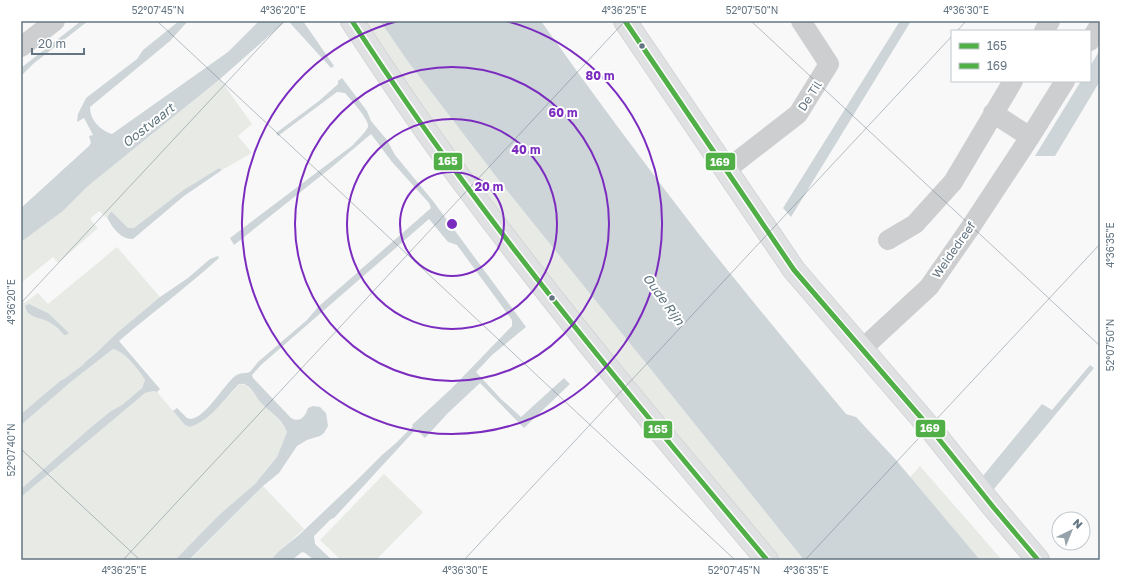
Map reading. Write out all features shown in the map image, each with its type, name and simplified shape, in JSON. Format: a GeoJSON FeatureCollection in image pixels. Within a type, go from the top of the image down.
{"type":"FeatureCollection","features":[{"type":"Feature","properties":{"kind":"street"},"geometry":{"type":"LineString","coordinates":[[21,46],[55,21]]}},
{"type":"Feature","properties":{"kind":"street"},"geometry":{"type":"LineString","coordinates":[[352,21],[412,111],[466,186],[512,246],[675,450],[767,560]]}},
{"type":"Feature","properties":{"kind":"street"},"geometry":{"type":"LineString","coordinates":[[625,21],[794,270],[930,428],[1038,560]]}},
{"type":"Feature","properties":{"kind":"street","name":"De Til"},"geometry":{"type":"LineString","coordinates":[[726,170],[798,114],[830,64],[801,21]]}},
{"type":"Feature","properties":{"kind":"street"},"geometry":{"type":"LineString","coordinates":[[1045,30],[1050,21]]}},
{"type":"Feature","properties":{"kind":"street"},"geometry":{"type":"LineString","coordinates":[[1091,38],[1100,24]]}},
{"type":"Feature","properties":{"kind":"street"},"geometry":{"type":"LineString","coordinates":[[888,240],[915,224],[953,182],[1012,82]]}},
{"type":"Feature","properties":{"kind":"street","name":"Weidedreef"},"geometry":{"type":"LineString","coordinates":[[862,349],[929,287],[1030,138],[1064,82]]}},
{"type":"Feature","properties":{"kind":"street"},"geometry":{"type":"LineString","coordinates":[[993,113],[1030,138]]}},
{"type":"Feature","properties":{"kind":"shaded area"},"geometry":{"type":"Polygon","coordinates":[[[358,21],[380,21],[409,63],[501,183],[804,560],[773,560],[575,312],[417,106],[358,21]]]}},
{"type":"Feature","properties":{"kind":"shaded area"},"geometry":{"type":"Polygon","coordinates":[[[220,79],[252,124],[238,136],[252,153],[222,170],[219,168],[182,191],[134,228],[128,228],[113,213],[108,216],[108,219],[99,211],[90,219],[98,228],[58,263],[53,257],[21,283],[21,242],[63,211],[88,186],[220,79]]]}},
{"type":"Feature","properties":{"kind":"shaded area"},"geometry":{"type":"Polygon","coordinates":[[[117,247],[160,297],[84,364],[60,381],[21,414],[21,298],[24,303],[38,293],[48,304],[117,247]],[[29,304],[64,335],[68,334],[48,313],[29,304]]]}},
{"type":"Feature","properties":{"kind":"shaded area"},"geometry":{"type":"Polygon","coordinates":[[[113,349],[122,353],[145,380],[142,388],[122,405],[111,411],[89,429],[21,489],[21,425],[72,381],[113,349]]]}},
{"type":"Feature","properties":{"kind":"shaded area"},"geometry":{"type":"Polygon","coordinates":[[[240,384],[246,385],[284,425],[287,432],[277,457],[255,484],[219,515],[175,560],[21,560],[21,497],[125,409],[145,393],[154,391],[157,392],[185,425],[208,416],[240,384]]]}},
{"type":"Feature","properties":{"kind":"shaded area"},"geometry":{"type":"Polygon","coordinates":[[[920,466],[1002,560],[980,560],[978,558],[910,477],[920,466]]]}},
{"type":"Feature","properties":{"kind":"shaded area"},"geometry":{"type":"Polygon","coordinates":[[[384,474],[423,512],[376,560],[341,560],[320,540],[384,474]]]}},
{"type":"Feature","properties":{"kind":"shaded area"},"geometry":{"type":"Polygon","coordinates":[[[263,486],[304,529],[271,560],[190,560],[263,486]]]}},
{"type":"Feature","properties":{"kind":"water"},"geometry":{"type":"Polygon","coordinates":[[[81,21],[88,21],[33,64],[21,76],[21,68],[81,21]]]}},
{"type":"Feature","properties":{"kind":"water","name":"Oostvaart"},"geometry":{"type":"Polygon","coordinates":[[[179,21],[188,21],[170,41],[90,107],[90,112],[96,124],[104,130],[112,134],[228,52],[259,21],[286,21],[220,79],[88,186],[63,211],[21,242],[21,208],[91,143],[89,136],[93,135],[84,118],[77,122],[78,114],[86,98],[137,59],[143,50],[179,21]]]}},
{"type":"Feature","properties":{"kind":"water"},"geometry":{"type":"Polygon","coordinates":[[[293,21],[303,21],[334,66],[331,68],[290,23],[293,21]]]}},
{"type":"Feature","properties":{"kind":"water","name":"Oude Rijn"},"geometry":{"type":"Polygon","coordinates":[[[380,21],[541,21],[698,233],[753,301],[846,414],[856,417],[896,460],[980,560],[804,560],[501,183],[409,63],[380,21]]]}},
{"type":"Feature","properties":{"kind":"water"},"geometry":{"type":"Polygon","coordinates":[[[900,21],[911,21],[791,217],[783,208],[900,21]]]}},
{"type":"Feature","properties":{"kind":"water"},"geometry":{"type":"Polygon","coordinates":[[[1100,50],[1100,81],[1055,156],[1035,156],[1080,82],[1091,82],[1091,64],[1100,50]]]}},
{"type":"Feature","properties":{"kind":"water"},"geometry":{"type":"Polygon","coordinates":[[[342,78],[367,111],[371,121],[387,140],[395,155],[433,201],[526,327],[492,355],[476,372],[501,399],[521,417],[564,378],[570,384],[524,428],[480,383],[448,413],[425,438],[416,429],[334,518],[331,519],[314,536],[315,544],[332,560],[314,560],[302,552],[292,560],[271,560],[396,443],[413,426],[412,425],[452,388],[512,326],[512,320],[457,245],[448,242],[429,219],[261,365],[252,375],[253,378],[291,418],[297,420],[300,419],[304,416],[308,408],[313,406],[320,407],[326,413],[328,426],[324,433],[320,436],[307,440],[297,446],[279,473],[263,486],[189,560],[175,560],[219,515],[255,484],[277,457],[287,432],[282,422],[258,399],[250,388],[244,384],[239,384],[211,414],[198,424],[190,427],[185,425],[173,411],[177,408],[187,418],[191,419],[203,413],[235,376],[250,372],[258,362],[307,320],[318,307],[431,208],[429,203],[392,162],[371,134],[234,245],[230,238],[353,145],[367,129],[368,124],[359,110],[345,93],[337,92],[278,136],[276,133],[319,101],[338,84],[338,81],[342,78]]]}},
{"type":"Feature","properties":{"kind":"water"},"geometry":{"type":"Polygon","coordinates":[[[219,168],[222,170],[184,196],[133,239],[125,238],[118,233],[108,219],[111,212],[128,228],[134,228],[182,191],[219,168]]]}},
{"type":"Feature","properties":{"kind":"water"},"geometry":{"type":"Polygon","coordinates":[[[218,256],[219,258],[207,269],[119,341],[160,389],[157,392],[154,391],[145,393],[21,497],[21,489],[89,429],[111,411],[122,405],[142,388],[145,380],[135,366],[122,353],[113,349],[72,381],[21,425],[21,414],[60,381],[84,364],[117,333],[160,297],[188,278],[210,259],[218,256]]]}},
{"type":"Feature","properties":{"kind":"water"},"geometry":{"type":"Polygon","coordinates":[[[29,304],[48,313],[69,333],[64,335],[55,326],[29,314],[25,306],[29,304]]]}},
{"type":"Feature","properties":{"kind":"water"},"geometry":{"type":"Polygon","coordinates":[[[1090,365],[1094,368],[989,495],[978,482],[1042,404],[1052,410],[1090,365]]]}},
{"type":"Feature","properties":{"kind":"transit line","name":"165"},"geometry":{"type":"LineString","coordinates":[[352,21],[425,130],[527,266],[566,316],[767,560]]}},
{"type":"Feature","properties":{"kind":"transit line","name":"169"},"geometry":{"type":"LineString","coordinates":[[625,21],[794,270],[930,428],[1038,560]]}}]}
